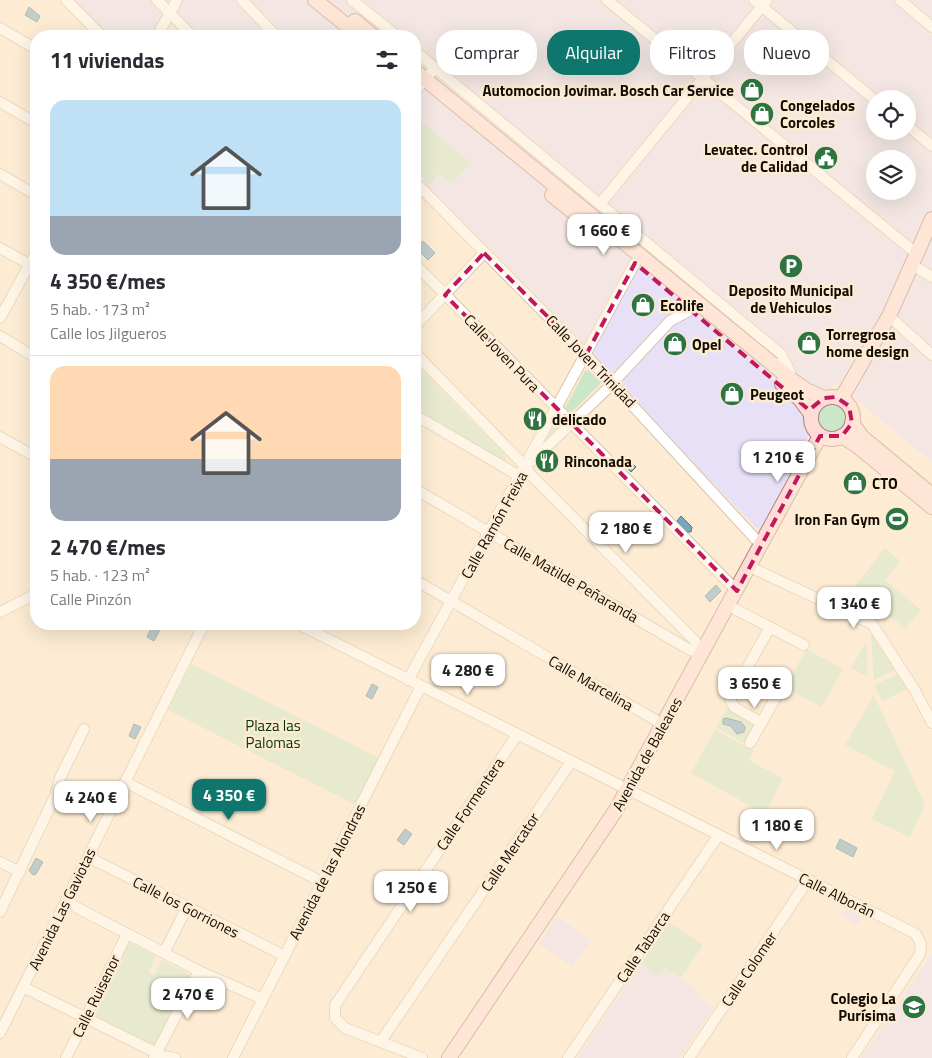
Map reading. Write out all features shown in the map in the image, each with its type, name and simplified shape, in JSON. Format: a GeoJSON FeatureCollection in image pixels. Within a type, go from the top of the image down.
{"type":"FeatureCollection","features":[{"type":"Feature","properties":{"kind":"main road"},"geometry":{"type":"LineString","coordinates":[[315,0],[352,30]]}},
{"type":"Feature","properties":{"kind":"main road"},"geometry":{"type":"LineString","coordinates":[[330,0],[366,30]]}},
{"type":"Feature","properties":{"kind":"main road"},"geometry":{"type":"LineString","coordinates":[[421,84],[792,380],[806,390],[824,398],[841,399],[852,412],[852,422],[862,437],[932,494]]}},
{"type":"Feature","properties":{"kind":"main road"},"geometry":{"type":"LineString","coordinates":[[421,85],[790,390],[811,414]]}},
{"type":"Feature","properties":{"kind":"main road"},"geometry":{"type":"LineString","coordinates":[[841,399],[889,316],[932,219]]}},
{"type":"Feature","properties":{"kind":"main road"},"geometry":{"type":"LineString","coordinates":[[824,398],[814,406],[811,414],[813,427],[820,436],[829,439],[842,436],[852,422]]}},
{"type":"Feature","properties":{"kind":"main road","name":"Avenida de Baleares"},"geometry":{"type":"LineString","coordinates":[[449,1058],[628,790],[820,436]]}},
{"type":"Feature","properties":{"kind":"main road"},"geometry":{"type":"LineString","coordinates":[[842,436],[856,445],[932,507]]}},
{"type":"Feature","properties":{"kind":"street"},"geometry":{"type":"LineString","coordinates":[[66,0],[96,30]]}},
{"type":"Feature","properties":{"kind":"street"},"geometry":{"type":"LineString","coordinates":[[157,0],[186,30]]}},
{"type":"Feature","properties":{"kind":"street"},"geometry":{"type":"LineString","coordinates":[[160,30],[177,0]]}},
{"type":"Feature","properties":{"kind":"street"},"geometry":{"type":"LineString","coordinates":[[242,0],[270,30]]}},
{"type":"Feature","properties":{"kind":"street"},"geometry":{"type":"LineString","coordinates":[[352,0],[390,30]]}},
{"type":"Feature","properties":{"kind":"street"},"geometry":{"type":"LineString","coordinates":[[607,0],[703,78],[915,259],[932,277]]}},
{"type":"Feature","properties":{"kind":"street"},"geometry":{"type":"LineString","coordinates":[[900,0],[932,27]]}},
{"type":"Feature","properties":{"kind":"street"},"geometry":{"type":"LineString","coordinates":[[600,204],[703,78],[761,2],[866,92]]}},
{"type":"Feature","properties":{"kind":"street"},"geometry":{"type":"LineString","coordinates":[[0,28],[30,46]]}},
{"type":"Feature","properties":{"kind":"street"},"geometry":{"type":"LineString","coordinates":[[421,56],[781,354],[787,364],[792,380]]}},
{"type":"Feature","properties":{"kind":"street"},"geometry":{"type":"LineString","coordinates":[[421,80],[435,68]]}},
{"type":"Feature","properties":{"kind":"street"},"geometry":{"type":"LineString","coordinates":[[0,102],[30,120]]}},
{"type":"Feature","properties":{"kind":"street"},"geometry":{"type":"LineString","coordinates":[[916,133],[932,146]]}},
{"type":"Feature","properties":{"kind":"street"},"geometry":{"type":"LineString","coordinates":[[0,174],[30,192]]}},
{"type":"Feature","properties":{"kind":"street","name":"Calle Joven Trinidad"},"geometry":{"type":"LineString","coordinates":[[421,188],[586,355],[761,545]]}},
{"type":"Feature","properties":{"kind":"street"},"geometry":{"type":"LineString","coordinates":[[0,248],[30,264]]}},
{"type":"Feature","properties":{"kind":"street"},"geometry":{"type":"LineString","coordinates":[[421,320],[484,253]]}},
{"type":"Feature","properties":{"kind":"street","name":"Calle Ramón Freixa"},"geometry":{"type":"LineString","coordinates":[[408,680],[526,467],[635,263]]}},
{"type":"Feature","properties":{"kind":"street","name":"Calle Joven Pura"},"geometry":{"type":"LineString","coordinates":[[421,270],[736,591]]}},
{"type":"Feature","properties":{"kind":"street"},"geometry":{"type":"LineString","coordinates":[[0,318],[30,271]]}},
{"type":"Feature","properties":{"kind":"street"},"geometry":{"type":"LineString","coordinates":[[526,467],[612,383],[670,321],[692,310]]}},
{"type":"Feature","properties":{"kind":"street"},"geometry":{"type":"LineString","coordinates":[[889,316],[932,355]]}},
{"type":"Feature","properties":{"kind":"street"},"geometry":{"type":"LineString","coordinates":[[0,336],[30,354]]}},
{"type":"Feature","properties":{"kind":"street"},"geometry":{"type":"LineString","coordinates":[[421,360],[526,467],[533,478],[695,641],[703,654]]}},
{"type":"Feature","properties":{"kind":"street"},"geometry":{"type":"LineString","coordinates":[[421,419],[520,477]]}},
{"type":"Feature","properties":{"kind":"street"},"geometry":{"type":"LineString","coordinates":[[0,437],[30,454]]}},
{"type":"Feature","properties":{"kind":"street","name":"Calle Matilde Peñaranda"},"geometry":{"type":"LineString","coordinates":[[421,492],[690,650],[703,654]]}},
{"type":"Feature","properties":{"kind":"street"},"geometry":{"type":"LineString","coordinates":[[750,567],[872,624],[911,682],[932,723]]}},
{"type":"Feature","properties":{"kind":"street","name":"Calle Marcelina"},"geometry":{"type":"LineString","coordinates":[[421,584],[664,725]]}},
{"type":"Feature","properties":{"kind":"street"},"geometry":{"type":"LineString","coordinates":[[0,612],[30,597]]}},
{"type":"Feature","properties":{"kind":"street"},"geometry":{"type":"LineString","coordinates":[[729,606],[804,645]]}},
{"type":"Feature","properties":{"kind":"street"},"geometry":{"type":"LineString","coordinates":[[762,723],[734,707],[730,701],[770,627]]}},
{"type":"Feature","properties":{"kind":"street","name":"Avenida Las Gaviotas"},"geometry":{"type":"LineString","coordinates":[[0,1033],[201,630]]}},
{"type":"Feature","properties":{"kind":"street","name":"Calle Alborán"},"geometry":{"type":"LineString","coordinates":[[310,630],[916,934],[922,944],[916,962],[854,1054]]}},
{"type":"Feature","properties":{"kind":"street","name":"Avenida de las Alondras"},"geometry":{"type":"LineString","coordinates":[[233,1058],[421,686]]}},
{"type":"Feature","properties":{"kind":"street"},"geometry":{"type":"LineString","coordinates":[[750,743],[781,688]]}},
{"type":"Feature","properties":{"kind":"street"},"geometry":{"type":"LineString","coordinates":[[0,912],[55,796],[60,778],[84,729]]}},
{"type":"Feature","properties":{"kind":"street","name":"Calle Formentera"},"geometry":{"type":"LineString","coordinates":[[422,1058],[341,1026],[334,1014],[335,1005],[517,735]]}},
{"type":"Feature","properties":{"kind":"street","name":"Calle Mercator"},"geometry":{"type":"LineString","coordinates":[[381,1041],[571,762]]}},
{"type":"Feature","properties":{"kind":"street"},"geometry":{"type":"LineString","coordinates":[[125,782],[322,882]]}},
{"type":"Feature","properties":{"kind":"street","name":"Calle Tabarca"},"geometry":{"type":"LineString","coordinates":[[568,1058],[718,836]]}},
{"type":"Feature","properties":{"kind":"street","name":"Calle los Gorriones"},"geometry":{"type":"LineString","coordinates":[[88,857],[285,956]]}},
{"type":"Feature","properties":{"kind":"street"},"geometry":{"type":"LineString","coordinates":[[0,862],[20,872]]}},
{"type":"Feature","properties":{"kind":"street","name":"Calle Colomer"},"geometry":{"type":"LineString","coordinates":[[689,1058],[808,880]]}},
{"type":"Feature","properties":{"kind":"street"},"geometry":{"type":"LineString","coordinates":[[66,902],[198,971],[263,999]]}},
{"type":"Feature","properties":{"kind":"street"},"geometry":{"type":"LineString","coordinates":[[164,953],[186,907]]}},
{"type":"Feature","properties":{"kind":"street","name":"Calle Ruisenor"},"geometry":{"type":"LineString","coordinates":[[66,1058],[127,934]]}},
{"type":"Feature","properties":{"kind":"street"},"geometry":{"type":"LineString","coordinates":[[156,1056],[198,971]]}},
{"type":"Feature","properties":{"kind":"street"},"geometry":{"type":"LineString","coordinates":[[23,987],[156,1056],[175,1058]]}},
{"type":"Feature","properties":{"kind":"highlighted area"},"geometry":{"type":"Polygon","coordinates":[[[484,253],[586,355],[635,263],[809,410],[824,398],[836,397],[849,406],[852,423],[842,436],[820,436],[737,591],[445,295],[484,253]]]}},
{"type":"Feature","properties":{"kind":"shaded area"},"geometry":{"type":"Polygon","coordinates":[[[74,0],[932,0],[932,462],[835,382],[761,533],[421,181],[421,30],[193,30],[169,6],[155,30],[104,30],[74,0]]]}},
{"type":"Feature","properties":{"kind":"shaded area"},"geometry":{"type":"Polygon","coordinates":[[[846,908],[862,916],[857,925],[841,916],[846,908]]]}},
{"type":"Feature","properties":{"kind":"shaded area"},"geometry":{"type":"Polygon","coordinates":[[[557,916],[591,940],[573,967],[539,944],[557,916]]]}},
{"type":"Feature","properties":{"kind":"shaded area","name":"Colegio La Purísima"},"geometry":{"type":"Polygon","coordinates":[[[932,953],[932,1058],[861,1058],[931,955],[932,953]]]}},
{"type":"Feature","properties":{"kind":"shaded area"},"geometry":{"type":"Polygon","coordinates":[[[641,964],[657,975],[663,967],[700,992],[698,996],[714,1007],[680,1058],[577,1058],[641,964]]]}},
{"type":"Feature","properties":{"kind":"green space"},"geometry":{"type":"Polygon","coordinates":[[[421,122],[470,162],[453,184],[439,173],[430,185],[421,176],[421,122]]]}},
{"type":"Feature","properties":{"kind":"green space"},"geometry":{"type":"Polygon","coordinates":[[[421,369],[506,456],[506,461],[421,413],[421,369]]]}},
{"type":"Feature","properties":{"kind":"green space"},"geometry":{"type":"Polygon","coordinates":[[[588,370],[601,382],[571,413],[565,408],[585,371],[588,370]]]}},
{"type":"Feature","properties":{"kind":"green space"},"geometry":{"type":"Polygon","coordinates":[[[832,403],[843,407],[847,418],[843,429],[832,433],[821,429],[817,418],[821,407],[832,403]]]}},
{"type":"Feature","properties":{"kind":"green space"},"geometry":{"type":"Polygon","coordinates":[[[557,418],[563,424],[542,446],[541,445],[557,418]]]}},
{"type":"Feature","properties":{"kind":"green space"},"geometry":{"type":"Polygon","coordinates":[[[885,548],[900,561],[885,580],[921,610],[905,629],[855,586],[885,548]]]}},
{"type":"Feature","properties":{"kind":"green space"},"geometry":{"type":"Polygon","coordinates":[[[873,633],[896,670],[874,680],[871,637],[873,633]]]}},
{"type":"Feature","properties":{"kind":"green space"},"geometry":{"type":"Polygon","coordinates":[[[866,642],[868,677],[851,668],[866,642]]]}},
{"type":"Feature","properties":{"kind":"green space"},"geometry":{"type":"Polygon","coordinates":[[[806,649],[843,669],[822,707],[785,688],[806,649]]]}},
{"type":"Feature","properties":{"kind":"green space","name":"Plaza las Palomas"},"geometry":{"type":"Polygon","coordinates":[[[192,664],[377,757],[378,760],[356,802],[354,804],[168,710],[192,664]]]}},
{"type":"Feature","properties":{"kind":"green space"},"geometry":{"type":"Polygon","coordinates":[[[900,673],[910,688],[882,701],[874,685],[900,673]]]}},
{"type":"Feature","properties":{"kind":"green space"},"geometry":{"type":"Polygon","coordinates":[[[874,695],[925,805],[910,837],[872,819],[895,771],[845,745],[874,695]]]}},
{"type":"Feature","properties":{"kind":"green space"},"geometry":{"type":"Polygon","coordinates":[[[727,708],[756,724],[745,744],[716,727],[727,708]]]}},
{"type":"Feature","properties":{"kind":"green space"},"geometry":{"type":"Polygon","coordinates":[[[715,730],[754,751],[749,760],[783,779],[765,814],[691,773],[715,730]]]}},
{"type":"Feature","properties":{"kind":"green space"},"geometry":{"type":"Polygon","coordinates":[[[669,922],[703,945],[681,978],[664,967],[657,976],[641,964],[669,922]]]}},
{"type":"Feature","properties":{"kind":"green space"},"geometry":{"type":"Polygon","coordinates":[[[129,942],[156,956],[149,972],[154,975],[162,960],[190,975],[155,1046],[92,1016],[129,942]]]}},
{"type":"Feature","properties":{"kind":"water"},"geometry":{"type":"Polygon","coordinates":[[[29,7],[40,16],[37,22],[25,15],[29,7]]]}},
{"type":"Feature","properties":{"kind":"water"},"geometry":{"type":"Polygon","coordinates":[[[423,241],[435,253],[428,260],[421,253],[421,243],[423,241]]]}},
{"type":"Feature","properties":{"kind":"water"},"geometry":{"type":"Polygon","coordinates":[[[621,455],[625,456],[636,467],[631,472],[620,461],[621,455]]]}},
{"type":"Feature","properties":{"kind":"water"},"geometry":{"type":"Polygon","coordinates":[[[681,516],[692,527],[691,532],[687,532],[677,521],[681,516]]]}},
{"type":"Feature","properties":{"kind":"water"},"geometry":{"type":"Polygon","coordinates":[[[716,585],[721,591],[710,602],[705,596],[716,585]]]}},
{"type":"Feature","properties":{"kind":"water"},"geometry":{"type":"Polygon","coordinates":[[[150,630],[160,630],[154,641],[147,637],[150,630]]]}},
{"type":"Feature","properties":{"kind":"water"},"geometry":{"type":"Polygon","coordinates":[[[372,684],[378,687],[372,699],[366,696],[372,684]]]}},
{"type":"Feature","properties":{"kind":"water"},"geometry":{"type":"Polygon","coordinates":[[[723,719],[741,722],[745,727],[744,732],[737,734],[731,726],[723,724],[723,719]]]}},
{"type":"Feature","properties":{"kind":"water"},"geometry":{"type":"Polygon","coordinates":[[[134,724],[141,727],[135,739],[129,736],[134,724]]]}},
{"type":"Feature","properties":{"kind":"water"},"geometry":{"type":"Polygon","coordinates":[[[405,829],[412,834],[404,845],[397,840],[405,829]]]}},
{"type":"Feature","properties":{"kind":"water"},"geometry":{"type":"Polygon","coordinates":[[[840,839],[857,848],[853,857],[836,848],[840,839]]]}},
{"type":"Feature","properties":{"kind":"water"},"geometry":{"type":"Polygon","coordinates":[[[36,858],[43,862],[36,874],[33,875],[29,871],[36,858]]]}},
{"type":"Feature","properties":{"kind":"place","name":"Automocion Jovimar. Bosch Car Service"},"geometry":{"type":"Point","coordinates":[752,90]}},
{"type":"Feature","properties":{"kind":"place","name":"Congelados Corcoles"},"geometry":{"type":"Point","coordinates":[762,114]}},
{"type":"Feature","properties":{"kind":"place","name":"Levatec. Control de Calidad"},"geometry":{"type":"Point","coordinates":[826,158]}},
{"type":"Feature","properties":{"kind":"place","name":"Deposito Municipal de Vehiculos"},"geometry":{"type":"Point","coordinates":[791,266]}},
{"type":"Feature","properties":{"kind":"place","name":"Ecolife"},"geometry":{"type":"Point","coordinates":[643,305]}},
{"type":"Feature","properties":{"kind":"place","name":"Torregrosa home design"},"geometry":{"type":"Point","coordinates":[809,343]}},
{"type":"Feature","properties":{"kind":"place","name":"Opel"},"geometry":{"type":"Point","coordinates":[675,344]}},
{"type":"Feature","properties":{"kind":"place","name":"Peugeot"},"geometry":{"type":"Point","coordinates":[732,394]}},
{"type":"Feature","properties":{"kind":"place","name":"delicado"},"geometry":{"type":"Point","coordinates":[535,419]}},
{"type":"Feature","properties":{"kind":"place","name":"Rinconada"},"geometry":{"type":"Point","coordinates":[547,461]}},
{"type":"Feature","properties":{"kind":"place","name":"CTO"},"geometry":{"type":"Point","coordinates":[855,483]}},
{"type":"Feature","properties":{"kind":"place","name":"Iron Fan Gym"},"geometry":{"type":"Point","coordinates":[897,519]}},
{"type":"Feature","properties":{"kind":"place","name":"Colegio La Purísima"},"geometry":{"type":"Point","coordinates":[914,1007]}}]}
